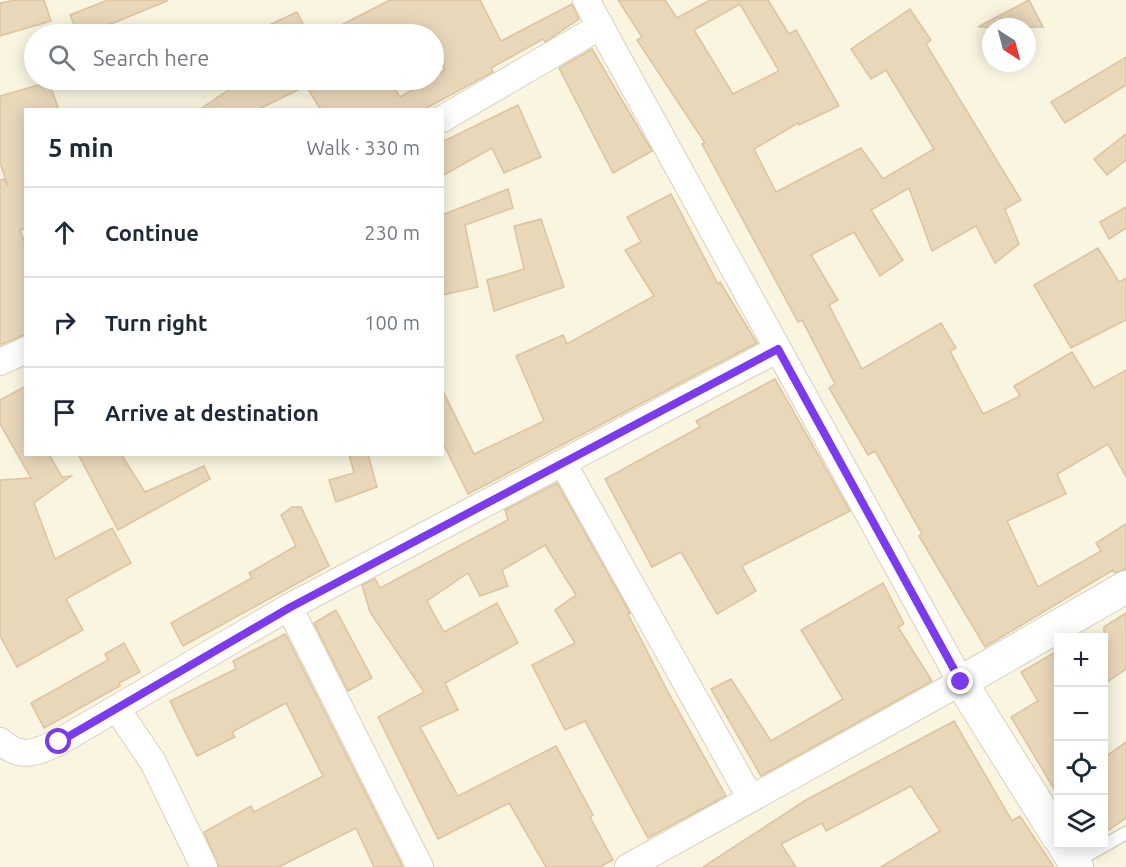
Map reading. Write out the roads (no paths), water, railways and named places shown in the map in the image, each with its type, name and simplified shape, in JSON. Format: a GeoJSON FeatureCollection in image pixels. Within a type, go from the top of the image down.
{"type":"FeatureCollection","features":[{"type":"Feature","properties":{"kind":"street"},"geometry":{"type":"LineString","coordinates":[[586,0],[961,682],[1068,853]]}},
{"type":"Feature","properties":{"kind":"street"},"geometry":{"type":"LineString","coordinates":[[444,118],[601,26]]}},
{"type":"Feature","properties":{"kind":"street"},"geometry":{"type":"LineString","coordinates":[[0,741],[12,752],[34,753],[59,742],[289,608],[778,349]]}},
{"type":"Feature","properties":{"kind":"street"},"geometry":{"type":"LineString","coordinates":[[0,362],[24,351]]}},
{"type":"Feature","properties":{"kind":"street"},"geometry":{"type":"LineString","coordinates":[[563,463],[751,799]]}},
{"type":"Feature","properties":{"kind":"street"},"geometry":{"type":"LineString","coordinates":[[628,867],[961,682],[1126,587]]}},
{"type":"Feature","properties":{"kind":"street"},"geometry":{"type":"LineString","coordinates":[[289,608],[420,867]]}},
{"type":"Feature","properties":{"kind":"street"},"geometry":{"type":"LineString","coordinates":[[117,708],[153,762],[204,867]]}},
{"type":"Feature","properties":{"kind":"lane"},"geometry":{"type":"LineString","coordinates":[[1068,853],[1126,833]]}}]}
